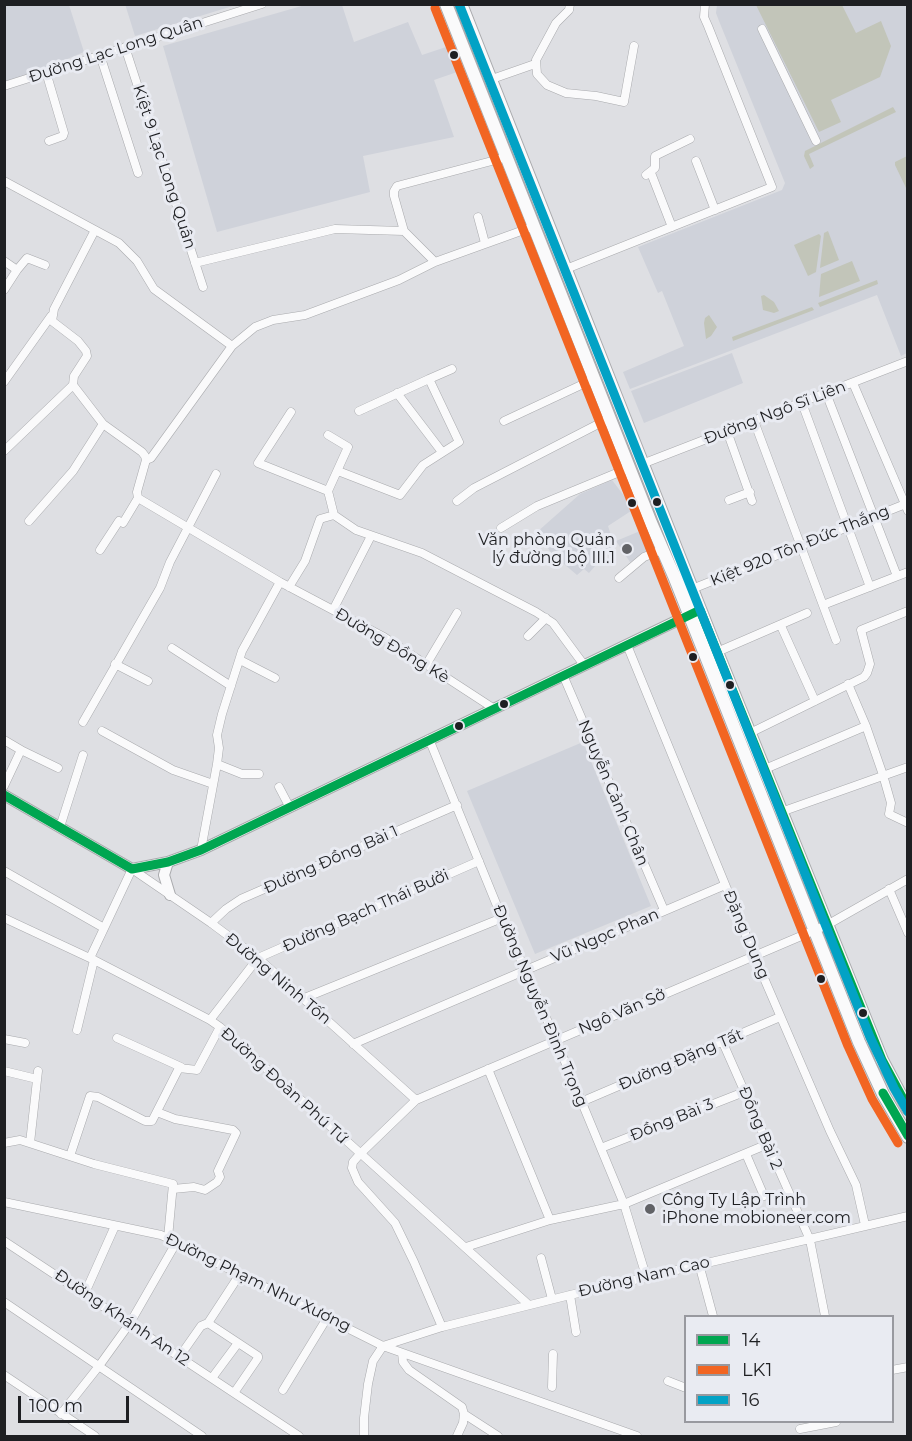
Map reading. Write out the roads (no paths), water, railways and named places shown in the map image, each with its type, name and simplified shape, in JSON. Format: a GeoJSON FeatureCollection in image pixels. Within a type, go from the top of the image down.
{"type":"FeatureCollection","features":[{"type":"Feature","properties":{"kind":"highway"},"geometry":{"type":"LineString","coordinates":[[446,4],[662,550],[717,652],[882,1060],[908,1109]]}},
{"type":"Feature","properties":{"kind":"highway"},"geometry":{"type":"LineString","coordinates":[[461,4],[692,589],[694,612],[814,930],[883,1094],[908,1137]]}},
{"type":"Feature","properties":{"kind":"highway"},"geometry":{"type":"LineString","coordinates":[[599,392],[612,386]]}},
{"type":"Feature","properties":{"kind":"main road"},"geometry":{"type":"LineString","coordinates":[[4,795],[132,869],[168,862],[201,850],[694,612]]}},
{"type":"Feature","properties":{"kind":"main road"},"geometry":{"type":"LineString","coordinates":[[168,862],[164,875],[171,895]]}},
{"type":"Feature","properties":{"kind":"street","name":"Đường Lạc Long Quân"},"geometry":{"type":"LineString","coordinates":[[4,86],[262,4]]}},
{"type":"Feature","properties":{"kind":"street"},"geometry":{"type":"LineString","coordinates":[[570,4],[569,10],[556,24],[542,47],[535,64],[540,78],[555,89],[622,103],[625,99],[634,46]]}},
{"type":"Feature","properties":{"kind":"street"},"geometry":{"type":"LineString","coordinates":[[566,269],[772,187],[704,17],[705,4]]}},
{"type":"Feature","properties":{"kind":"street"},"geometry":{"type":"LineString","coordinates":[[762,29],[816,141]]}},
{"type":"Feature","properties":{"kind":"street","name":"Kiệt 9 Lạc Long Quân"},"geometry":{"type":"LineString","coordinates":[[125,47],[203,287]]}},
{"type":"Feature","properties":{"kind":"street"},"geometry":{"type":"LineString","coordinates":[[100,55],[138,173]]}},
{"type":"Feature","properties":{"kind":"street"},"geometry":{"type":"LineString","coordinates":[[492,79],[535,64]]}},
{"type":"Feature","properties":{"kind":"street"},"geometry":{"type":"LineString","coordinates":[[46,72],[64,133],[63,136],[49,141]]}},
{"type":"Feature","properties":{"kind":"street"},"geometry":{"type":"LineString","coordinates":[[672,227],[649,174],[656,168],[655,156],[690,139]]}},
{"type":"Feature","properties":{"kind":"street"},"geometry":{"type":"LineString","coordinates":[[435,262],[404,231],[394,196],[397,186],[507,157]]}},
{"type":"Feature","properties":{"kind":"street"},"geometry":{"type":"LineString","coordinates":[[696,161],[715,210]]}},
{"type":"Feature","properties":{"kind":"street"},"geometry":{"type":"LineString","coordinates":[[4,181],[119,243],[137,261],[154,289],[232,346]]}},
{"type":"Feature","properties":{"kind":"street"},"geometry":{"type":"LineString","coordinates":[[478,217],[485,243]]}},
{"type":"Feature","properties":{"kind":"street"},"geometry":{"type":"LineString","coordinates":[[146,460],[152,458],[232,346],[255,327],[273,320],[314,312],[399,280],[435,262],[535,226]]}},
{"type":"Feature","properties":{"kind":"street"},"geometry":{"type":"LineString","coordinates":[[195,263],[335,229],[404,231]]}},
{"type":"Feature","properties":{"kind":"street"},"geometry":{"type":"LineString","coordinates":[[4,382],[51,316],[95,230]]}},
{"type":"Feature","properties":{"kind":"street"},"geometry":{"type":"LineString","coordinates":[[4,290],[11,265],[27,258],[45,265]]}},
{"type":"Feature","properties":{"kind":"street"},"geometry":{"type":"LineString","coordinates":[[4,451],[73,385],[74,376],[87,356],[78,341],[55,324],[51,316]]}},
{"type":"Feature","properties":{"kind":"street","name":"Đường Ngô Sĩ Liên"},"geometry":{"type":"LineString","coordinates":[[642,464],[908,362]]}},
{"type":"Feature","properties":{"kind":"street"},"geometry":{"type":"LineString","coordinates":[[4,367],[12,372]]}},
{"type":"Feature","properties":{"kind":"street"},"geometry":{"type":"LineString","coordinates":[[359,411],[452,369]]}},
{"type":"Feature","properties":{"kind":"street"},"geometry":{"type":"LineString","coordinates":[[338,471],[400,495],[418,469],[458,443],[459,439],[429,379]]}},
{"type":"Feature","properties":{"kind":"street"},"geometry":{"type":"LineString","coordinates":[[504,421],[594,379]]}},
{"type":"Feature","properties":{"kind":"street"},"geometry":{"type":"LineString","coordinates":[[853,382],[907,506]]}},
{"type":"Feature","properties":{"kind":"street"},"geometry":{"type":"LineString","coordinates":[[73,385],[103,424],[142,452],[146,460],[139,482],[138,498],[123,523],[119,520],[100,550]]}},
{"type":"Feature","properties":{"kind":"street"},"geometry":{"type":"LineString","coordinates":[[397,393],[442,452]]}},
{"type":"Feature","properties":{"kind":"street"},"geometry":{"type":"LineString","coordinates":[[826,393],[897,576]]}},
{"type":"Feature","properties":{"kind":"street"},"geometry":{"type":"LineString","coordinates":[[802,402],[870,587]]}},
{"type":"Feature","properties":{"kind":"street"},"geometry":{"type":"LineString","coordinates":[[291,412],[258,463],[328,491]]}},
{"type":"Feature","properties":{"kind":"street"},"geometry":{"type":"LineString","coordinates":[[457,501],[474,488],[610,418]]}},
{"type":"Feature","properties":{"kind":"street"},"geometry":{"type":"LineString","coordinates":[[754,421],[836,640]]}},
{"type":"Feature","properties":{"kind":"street"},"geometry":{"type":"LineString","coordinates":[[29,522],[73,471],[103,424]]}},
{"type":"Feature","properties":{"kind":"street"},"geometry":{"type":"LineString","coordinates":[[727,431],[751,496],[729,500]]}},
{"type":"Feature","properties":{"kind":"street"},"geometry":{"type":"LineString","coordinates":[[328,435],[348,447],[328,491],[334,515],[356,530],[422,553],[546,618],[553,623],[584,665]]}},
{"type":"Feature","properties":{"kind":"street"},"geometry":{"type":"LineString","coordinates":[[501,528],[537,506],[629,468]]}},
{"type":"Feature","properties":{"kind":"street"},"geometry":{"type":"LineString","coordinates":[[83,722],[114,664],[160,588],[170,562],[216,474]]}},
{"type":"Feature","properties":{"kind":"street","name":"Đường Đồng Kè"},"geometry":{"type":"LineString","coordinates":[[138,498],[288,587],[384,637],[493,708]]}},
{"type":"Feature","properties":{"kind":"street","name":"Kiệt 920 Tôn Đức Thắng"},"geometry":{"type":"LineString","coordinates":[[692,589],[846,526],[907,506]]}},
{"type":"Feature","properties":{"kind":"street"},"geometry":{"type":"LineString","coordinates":[[288,587],[305,561],[320,519],[334,515]]}},
{"type":"Feature","properties":{"kind":"street"},"geometry":{"type":"LineString","coordinates":[[333,610],[371,536]]}},
{"type":"Feature","properties":{"kind":"street"},"geometry":{"type":"LineString","coordinates":[[619,578],[644,557],[662,550]]}},
{"type":"Feature","properties":{"kind":"street"},"geometry":{"type":"LineString","coordinates":[[823,605],[908,572]]}},
{"type":"Feature","properties":{"kind":"street"},"geometry":{"type":"LineString","coordinates":[[201,850],[217,764],[219,748],[217,735],[231,686],[242,651],[280,582]]}},
{"type":"Feature","properties":{"kind":"street"},"geometry":{"type":"LineString","coordinates":[[750,733],[864,677],[869,669],[869,659],[861,630],[908,611]]}},
{"type":"Feature","properties":{"kind":"street"},"geometry":{"type":"LineString","coordinates":[[426,665],[457,613]]}},
{"type":"Feature","properties":{"kind":"street"},"geometry":{"type":"LineString","coordinates":[[717,652],[807,613]]}},
{"type":"Feature","properties":{"kind":"street"},"geometry":{"type":"LineString","coordinates":[[528,636],[546,618]]}},
{"type":"Feature","properties":{"kind":"street"},"geometry":{"type":"LineString","coordinates":[[781,626],[815,701]]}},
{"type":"Feature","properties":{"kind":"street","name":"Đặng Dung"},"geometry":{"type":"LineString","coordinates":[[627,645],[780,1017],[856,1185],[866,1225]]}},
{"type":"Feature","properties":{"kind":"street"},"geometry":{"type":"LineString","coordinates":[[172,648],[231,686]]}},
{"type":"Feature","properties":{"kind":"street"},"geometry":{"type":"LineString","coordinates":[[240,660],[275,678]]}},
{"type":"Feature","properties":{"kind":"street"},"geometry":{"type":"LineString","coordinates":[[114,664],[148,681]]}},
{"type":"Feature","properties":{"kind":"street","name":"Nguyễn Cảnh Chân"},"geometry":{"type":"LineString","coordinates":[[563,675],[664,910]]}},
{"type":"Feature","properties":{"kind":"street"},"geometry":{"type":"LineString","coordinates":[[848,684],[866,726],[883,776],[891,803],[890,814],[908,823]]}},
{"type":"Feature","properties":{"kind":"street"},"geometry":{"type":"LineString","coordinates":[[765,769],[866,726]]}},
{"type":"Feature","properties":{"kind":"street"},"geometry":{"type":"LineString","coordinates":[[102,731],[173,770],[213,784]]}},
{"type":"Feature","properties":{"kind":"street","name":"Đường Nguyễn Đình Trọng"},"geometry":{"type":"LineString","coordinates":[[429,739],[502,918],[556,1040],[624,1204],[646,1276]]}},
{"type":"Feature","properties":{"kind":"street"},"geometry":{"type":"LineString","coordinates":[[4,740],[58,768]]}},
{"type":"Feature","properties":{"kind":"street"},"geometry":{"type":"LineString","coordinates":[[4,786],[21,750]]}},
{"type":"Feature","properties":{"kind":"street"},"geometry":{"type":"LineString","coordinates":[[60,827],[83,755]]}},
{"type":"Feature","properties":{"kind":"street"},"geometry":{"type":"LineString","coordinates":[[217,764],[242,774],[259,774]]}},
{"type":"Feature","properties":{"kind":"street"},"geometry":{"type":"LineString","coordinates":[[781,812],[908,767]]}},
{"type":"Feature","properties":{"kind":"street"},"geometry":{"type":"LineString","coordinates":[[279,787],[289,806]]}},
{"type":"Feature","properties":{"kind":"street","name":"Đường Đồng Bài 1"},"geometry":{"type":"LineString","coordinates":[[211,923],[241,899],[457,805]]}},
{"type":"Feature","properties":{"kind":"street","name":"Đường Bạch Thái Bưởi"},"geometry":{"type":"LineString","coordinates":[[210,1020],[258,958],[479,861]]}},
{"type":"Feature","properties":{"kind":"street"},"geometry":{"type":"LineString","coordinates":[[77,1030],[92,959],[132,869]]}},
{"type":"Feature","properties":{"kind":"street","name":"Đường Ninh Tốn"},"geometry":{"type":"LineString","coordinates":[[132,869],[258,958],[416,1100]]}},
{"type":"Feature","properties":{"kind":"street"},"geometry":{"type":"LineString","coordinates":[[4,871],[104,928]]}},
{"type":"Feature","properties":{"kind":"street","name":"Ngô Văn Sở"},"geometry":{"type":"LineString","coordinates":[[416,1100],[814,930],[908,879]]}},
{"type":"Feature","properties":{"kind":"street","name":"Vũ Ngọc Phan"},"geometry":{"type":"LineString","coordinates":[[353,1044],[725,885]]}},
{"type":"Feature","properties":{"kind":"street"},"geometry":{"type":"LineString","coordinates":[[889,889],[908,933]]}},
{"type":"Feature","properties":{"kind":"street","name":"Đường Đoàn Phú Tứ"},"geometry":{"type":"LineString","coordinates":[[4,918],[92,959],[220,1027],[529,1305]]}},
{"type":"Feature","properties":{"kind":"street"},"geometry":{"type":"LineString","coordinates":[[302,999],[502,918]]}},
{"type":"Feature","properties":{"kind":"street","name":"Đường Đặng Tất"},"geometry":{"type":"LineString","coordinates":[[581,1102],[780,1017]]}},
{"type":"Feature","properties":{"kind":"street"},"geometry":{"type":"LineString","coordinates":[[117,1038],[182,1067],[197,1070],[220,1027]]}},
{"type":"Feature","properties":{"kind":"street"},"geometry":{"type":"LineString","coordinates":[[4,1040],[26,1043]]}},
{"type":"Feature","properties":{"kind":"street","name":"Đồng Bài 2"},"geometry":{"type":"LineString","coordinates":[[723,1043],[810,1240],[825,1315]]}},
{"type":"Feature","properties":{"kind":"street"},"geometry":{"type":"LineString","coordinates":[[70,1156],[90,1096],[98,1097],[152,1122],[179,1068],[182,1067]]}},
{"type":"Feature","properties":{"kind":"street"},"geometry":{"type":"LineString","coordinates":[[488,1069],[550,1220]]}},
{"type":"Feature","properties":{"kind":"street"},"geometry":{"type":"LineString","coordinates":[[4,1071],[38,1075],[30,1143]]}},
{"type":"Feature","properties":{"kind":"street","name":"Đồng Bài 3"},"geometry":{"type":"LineString","coordinates":[[601,1148],[744,1092]]}},
{"type":"Feature","properties":{"kind":"street"},"geometry":{"type":"LineString","coordinates":[[416,1100],[360,1154],[353,1162],[352,1168],[358,1182],[395,1223],[442,1327]]}},
{"type":"Feature","properties":{"kind":"street"},"geometry":{"type":"LineString","coordinates":[[157,1113],[175,1119],[233,1130],[236,1133],[218,1173],[219,1180],[206,1190],[195,1187],[173,1189]]}},
{"type":"Feature","properties":{"kind":"street"},"geometry":{"type":"LineString","coordinates":[[4,1143],[20,1140],[94,1164],[169,1181],[173,1184],[173,1189],[168,1238]]}},
{"type":"Feature","properties":{"kind":"street"},"geometry":{"type":"LineString","coordinates":[[466,1247],[550,1220],[624,1204],[768,1144]]}},
{"type":"Feature","properties":{"kind":"street"},"geometry":{"type":"LineString","coordinates":[[746,1154],[764,1196]]}},
{"type":"Feature","properties":{"kind":"street","name":"Đường Phạm Như Xương"},"geometry":{"type":"LineString","coordinates":[[4,1202],[161,1235],[383,1346],[637,1437]]}},
{"type":"Feature","properties":{"kind":"street","name":"Đường Nam Cao"},"geometry":{"type":"LineString","coordinates":[[383,1346],[442,1327],[552,1299],[908,1216]]}},
{"type":"Feature","properties":{"kind":"street"},"geometry":{"type":"LineString","coordinates":[[85,1293],[115,1226]]}},
{"type":"Feature","properties":{"kind":"street","name":"Đường Khánh An 12"},"geometry":{"type":"LineString","coordinates":[[4,1240],[299,1437]]}},
{"type":"Feature","properties":{"kind":"street"},"geometry":{"type":"LineString","coordinates":[[61,1414],[130,1323],[176,1243]]}},
{"type":"Feature","properties":{"kind":"street"},"geometry":{"type":"LineString","coordinates":[[541,1258],[552,1299]]}},
{"type":"Feature","properties":{"kind":"street"},"geometry":{"type":"LineString","coordinates":[[699,1264],[712,1315]]}},
{"type":"Feature","properties":{"kind":"street"},"geometry":{"type":"LineString","coordinates":[[180,1356],[201,1326],[208,1323],[240,1274]]}},
{"type":"Feature","properties":{"kind":"street"},"geometry":{"type":"LineString","coordinates":[[570,1295],[576,1332]]}},
{"type":"Feature","properties":{"kind":"street"},"geometry":{"type":"LineString","coordinates":[[4,1302],[202,1437]]}},
{"type":"Feature","properties":{"kind":"street"},"geometry":{"type":"LineString","coordinates":[[283,1390],[327,1318]]}},
{"type":"Feature","properties":{"kind":"street"},"geometry":{"type":"LineString","coordinates":[[208,1323],[258,1356],[234,1393]]}},
{"type":"Feature","properties":{"kind":"street"},"geometry":{"type":"LineString","coordinates":[[212,1378],[238,1343]]}},
{"type":"Feature","properties":{"kind":"street"},"geometry":{"type":"LineString","coordinates":[[364,1437],[368,1384],[373,1361],[383,1346]]}},
{"type":"Feature","properties":{"kind":"street"},"geometry":{"type":"LineString","coordinates":[[402,1353],[403,1362],[409,1370],[462,1407],[464,1414],[457,1437]]}},
{"type":"Feature","properties":{"kind":"street"},"geometry":{"type":"LineString","coordinates":[[552,1387],[553,1354]]}},
{"type":"Feature","properties":{"kind":"street"},"geometry":{"type":"LineString","coordinates":[[4,1375],[95,1437]]}},
{"type":"Feature","properties":{"kind":"street"},"geometry":{"type":"LineString","coordinates":[[668,1381],[684,1387]]}},
{"type":"Feature","properties":{"kind":"street"},"geometry":{"type":"LineString","coordinates":[[464,1414],[498,1437]]}},
{"type":"Feature","properties":{"kind":"street"},"geometry":{"type":"LineString","coordinates":[[800,1429],[831,1423]]}},
{"type":"Feature","properties":{"kind":"place","name":"Văn phòng Quản lý đường bộ III.1"},"geometry":{"type":"Point","coordinates":[627,549]}},
{"type":"Feature","properties":{"kind":"place","name":"Công Ty Lập Trình iPhone mobioneer.com"},"geometry":{"type":"Point","coordinates":[650,1209]}}]}
